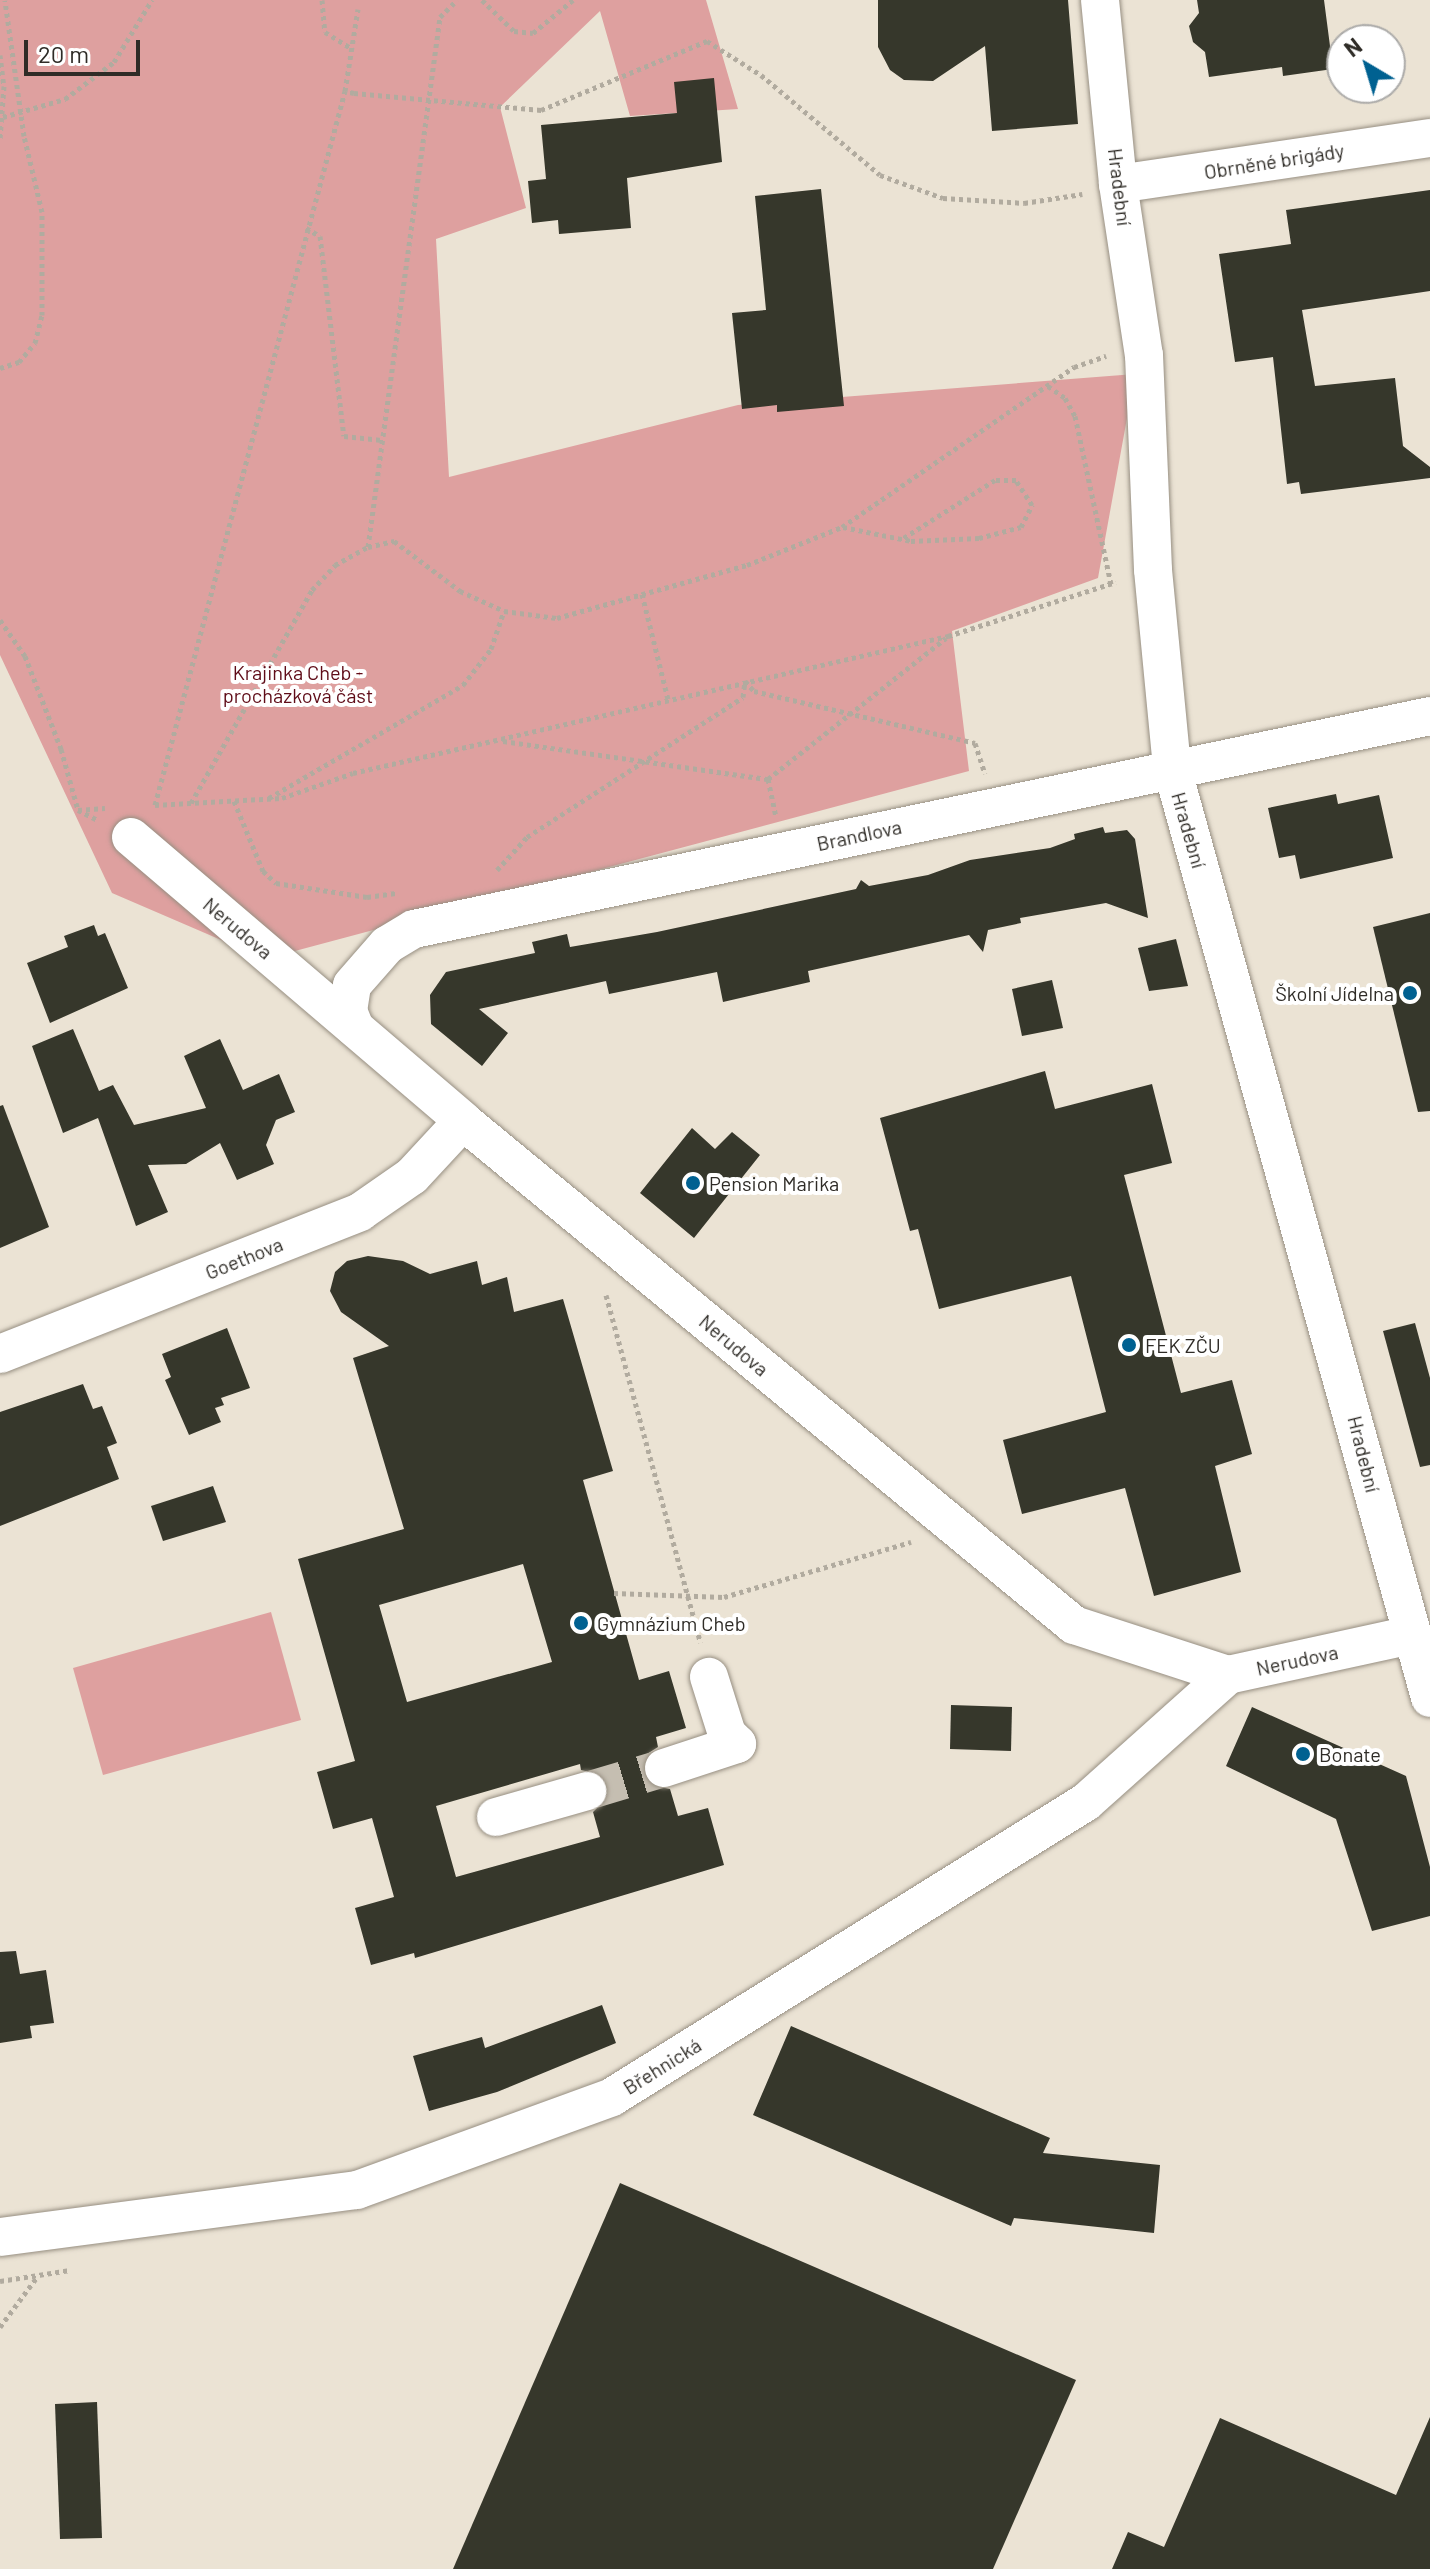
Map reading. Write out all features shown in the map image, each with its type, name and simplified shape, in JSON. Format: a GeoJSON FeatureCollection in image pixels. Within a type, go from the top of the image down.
{"type":"FeatureCollection","features":[{"type":"Feature","properties":{"kind":"street","name":"Hradební"},"geometry":{"type":"LineString","coordinates":[[1100,0],[1118,184],[1144,355],[1153,570],[1172,768],[1421,1626],[1430,1698]]}},
{"type":"Feature","properties":{"kind":"street","name":"Obrněné brigády"},"geometry":{"type":"LineString","coordinates":[[1118,184],[1430,138]]}},
{"type":"Feature","properties":{"kind":"street","name":"Brandlova"},"geometry":{"type":"LineString","coordinates":[[355,1028],[348,1011],[352,985],[387,945],[414,929],[497,913],[991,789],[1172,768],[1430,716]]}},
{"type":"Feature","properties":{"kind":"street","name":"Nerudova"},"geometry":{"type":"LineString","coordinates":[[126,817],[355,1028],[463,1121],[1074,1625],[1228,1675],[1421,1626]]}},
{"type":"Feature","properties":{"kind":"street","name":"Goethova"},"geometry":{"type":"LineString","coordinates":[[0,1354],[360,1212],[412,1176],[463,1121]]}},
{"type":"Feature","properties":{"kind":"street","name":"Břehnická"},"geometry":{"type":"LineString","coordinates":[[0,2237],[357,2190],[612,2097],[1086,1802],[1228,1675]]}},
{"type":"Feature","properties":{"kind":"street"},"geometry":{"type":"LineString","coordinates":[[664,1768],[737,1744],[727,1734],[709,1677]]}},
{"type":"Feature","properties":{"kind":"street"},"geometry":{"type":"LineString","coordinates":[[496,1817],[587,1791]]}},
{"type":"Feature","properties":{"kind":"path"},"geometry":{"type":"LineString","coordinates":[[0,368],[19,362],[35,343],[42,315],[42,212],[21,112],[5,0]]}},
{"type":"Feature","properties":{"kind":"path"},"geometry":{"type":"LineString","coordinates":[[3,117],[65,99],[114,62],[152,0]]}},
{"type":"Feature","properties":{"kind":"path"},"geometry":{"type":"LineString","coordinates":[[322,0],[325,32],[352,49]]}},
{"type":"Feature","properties":{"kind":"path"},"geometry":{"type":"LineString","coordinates":[[368,547],[440,17],[457,0]]}},
{"type":"Feature","properties":{"kind":"path"},"geometry":{"type":"LineString","coordinates":[[482,0],[514,31],[533,33],[573,0]]}},
{"type":"Feature","properties":{"kind":"path"},"geometry":{"type":"LineString","coordinates":[[155,805],[306,228],[345,91],[358,9]]}},
{"type":"Feature","properties":{"kind":"path"},"geometry":{"type":"LineString","coordinates":[[345,91],[541,110],[707,41],[761,75],[880,175],[943,198],[1024,203],[1118,184]]}},
{"type":"Feature","properties":{"kind":"path"},"geometry":{"type":"LineString","coordinates":[[0,55],[3,117],[0,139]]}},
{"type":"Feature","properties":{"kind":"path"},"geometry":{"type":"LineString","coordinates":[[306,228],[320,236],[344,436],[382,440]]}},
{"type":"Feature","properties":{"kind":"path"},"geometry":{"type":"LineString","coordinates":[[191,803],[312,590],[335,565],[368,547],[394,541],[460,591],[504,611],[557,618],[747,565],[842,527],[1074,367],[1103,356],[1144,355]]}},
{"type":"Feature","properties":{"kind":"path"},"geometry":{"type":"LineString","coordinates":[[1103,356],[1105,372]]}},
{"type":"Feature","properties":{"kind":"path"},"geometry":{"type":"LineString","coordinates":[[1048,386],[1065,398],[1075,416],[1111,584]]}},
{"type":"Feature","properties":{"kind":"path"},"geometry":{"type":"LineString","coordinates":[[842,527],[902,539],[979,538],[1021,527],[1032,505],[1016,480],[995,480],[902,539]]}},
{"type":"Feature","properties":{"kind":"path"},"geometry":{"type":"LineString","coordinates":[[0,620],[25,656],[78,810],[126,817],[155,805],[268,799],[353,773],[948,636],[1153,570]]}},
{"type":"Feature","properties":{"kind":"path"},"geometry":{"type":"LineString","coordinates":[[642,594],[668,699]]}},
{"type":"Feature","properties":{"kind":"path"},"geometry":{"type":"LineString","coordinates":[[268,799],[463,685],[491,649],[504,611]]}},
{"type":"Feature","properties":{"kind":"path"},"geometry":{"type":"LineString","coordinates":[[498,740],[647,759],[768,779],[948,636]]}},
{"type":"Feature","properties":{"kind":"path"},"geometry":{"type":"LineString","coordinates":[[745,681],[754,691],[975,743],[991,789]]}},
{"type":"Feature","properties":{"kind":"path"},"geometry":{"type":"LineString","coordinates":[[497,913],[492,875],[527,837],[743,697],[745,681]]}},
{"type":"Feature","properties":{"kind":"path"},"geometry":{"type":"LineString","coordinates":[[991,789],[1001,769]]}},
{"type":"Feature","properties":{"kind":"path"},"geometry":{"type":"LineString","coordinates":[[970,775],[991,789]]}},
{"type":"Feature","properties":{"kind":"path"},"geometry":{"type":"LineString","coordinates":[[234,801],[263,871],[276,883],[367,897],[403,892]]}},
{"type":"Feature","properties":{"kind":"path"},"geometry":{"type":"LineString","coordinates":[[775,815],[790,812]]}},
{"type":"Feature","properties":{"kind":"path"},"geometry":{"type":"LineString","coordinates":[[606,1295],[709,1677]]}},
{"type":"Feature","properties":{"kind":"path"},"geometry":{"type":"LineString","coordinates":[[614,1593],[724,1597],[911,1542]]}},
{"type":"Feature","properties":{"kind":"path"},"geometry":{"type":"LineString","coordinates":[[0,2327],[37,2277]]}},
{"type":"Feature","properties":{"kind":"green space","name":"Krajinka Cheb - procházková část"},"geometry":{"type":"Polygon","coordinates":[[[0,0],[706,0],[738,109],[630,116],[600,11],[500,107],[526,208],[436,239],[449,477],[738,405],[1135,374],[1098,578],[952,631],[969,771],[265,959],[112,893],[0,655],[0,0]]]}},
{"type":"Feature","properties":{"kind":"green space"},"geometry":{"type":"Polygon","coordinates":[[[271,1612],[301,1720],[103,1775],[73,1668],[271,1612]]]}},
{"type":"Feature","properties":{"kind":"building"},"geometry":{"type":"Polygon","coordinates":[[[878,0],[1068,0],[1078,124],[992,131],[985,46],[933,81],[904,80],[890,70],[878,47],[878,0]]]}},
{"type":"Feature","properties":{"kind":"building"},"geometry":{"type":"Polygon","coordinates":[[[1197,0],[1324,0],[1327,24],[1326,70],[1283,76],[1282,67],[1209,77],[1205,52],[1193,42],[1189,26],[1199,13],[1197,0]]]}},
{"type":"Feature","properties":{"kind":"building"},"geometry":{"type":"Polygon","coordinates":[[[714,78],[722,162],[627,178],[631,228],[559,234],[558,220],[532,223],[528,181],[546,179],[541,125],[677,113],[674,82],[714,78]]]}},
{"type":"Feature","properties":{"kind":"building"},"geometry":{"type":"Polygon","coordinates":[[[821,189],[844,406],[777,412],[777,405],[742,409],[732,313],[766,310],[755,196],[821,189]]]}},
{"type":"Feature","properties":{"kind":"building"},"geometry":{"type":"Polygon","coordinates":[[[1430,190],[1430,291],[1302,310],[1315,386],[1395,378],[1403,446],[1430,467],[1430,478],[1301,494],[1299,482],[1287,484],[1273,357],[1235,362],[1219,254],[1291,244],[1286,210],[1430,190]]]}},
{"type":"Feature","properties":{"kind":"building"},"geometry":{"type":"Polygon","coordinates":[[[1336,794],[1338,804],[1379,795],[1393,858],[1300,879],[1295,855],[1279,858],[1268,808],[1336,794]]]}},
{"type":"Feature","properties":{"kind":"building"},"geometry":{"type":"Polygon","coordinates":[[[1103,827],[1105,833],[1127,830],[1135,839],[1148,918],[1106,903],[1020,918],[1021,923],[988,930],[983,952],[969,935],[808,971],[810,982],[723,1002],[717,972],[609,994],[606,981],[479,1009],[508,1033],[482,1066],[431,1024],[430,995],[446,972],[535,953],[532,942],[567,934],[570,947],[657,932],[856,889],[861,880],[869,886],[928,875],[970,860],[1050,848],[1075,839],[1074,834],[1103,827]]]}},
{"type":"Feature","properties":{"kind":"building","name":"Školní Jídelna"},"geometry":{"type":"Polygon","coordinates":[[[1430,913],[1430,1111],[1418,1112],[1373,927],[1430,913]]]}},
{"type":"Feature","properties":{"kind":"building"},"geometry":{"type":"Polygon","coordinates":[[[94,925],[98,936],[105,933],[128,988],[50,1023],[27,963],[68,947],[64,936],[94,925]]]}},
{"type":"Feature","properties":{"kind":"building"},"geometry":{"type":"Polygon","coordinates":[[[1176,939],[1188,986],[1149,991],[1138,948],[1176,939]]]}},
{"type":"Feature","properties":{"kind":"building"},"geometry":{"type":"Polygon","coordinates":[[[1052,980],[1063,1028],[1022,1036],[1012,989],[1052,980]]]}},
{"type":"Feature","properties":{"kind":"building"},"geometry":{"type":"Polygon","coordinates":[[[73,1029],[99,1091],[113,1085],[134,1125],[206,1108],[184,1056],[220,1039],[243,1090],[279,1074],[295,1112],[276,1120],[266,1145],[274,1164],[237,1180],[220,1143],[186,1164],[148,1165],[168,1212],[136,1226],[98,1118],[63,1133],[32,1046],[73,1029]]]}},
{"type":"Feature","properties":{"kind":"building","name":"FEK ZČU"},"geometry":{"type":"Polygon","coordinates":[[[1045,1071],[1055,1109],[1152,1084],[1172,1163],[1124,1175],[1181,1393],[1232,1380],[1252,1454],[1215,1466],[1241,1572],[1154,1596],[1125,1488],[1022,1514],[1003,1440],[1106,1412],[1071,1276],[939,1309],[918,1229],[910,1231],[880,1118],[1045,1071]]]}},
{"type":"Feature","properties":{"kind":"building"},"geometry":{"type":"Polygon","coordinates":[[[3,1105],[49,1227],[0,1248],[0,1106],[3,1105]]]}},
{"type":"Feature","properties":{"kind":"building","name":"Pension Marika"},"geometry":{"type":"Polygon","coordinates":[[[692,1128],[715,1149],[732,1132],[760,1155],[694,1238],[640,1193],[692,1128]]]}},
{"type":"Feature","properties":{"kind":"building","name":"Gymnázium Cheb"},"geometry":{"type":"Polygon","coordinates":[[[368,1256],[403,1261],[430,1274],[477,1261],[482,1285],[507,1277],[514,1312],[563,1299],[613,1471],[583,1480],[639,1680],[669,1671],[686,1728],[656,1737],[658,1747],[647,1754],[643,1774],[650,1785],[670,1789],[678,1816],[708,1808],[724,1865],[415,1958],[414,1953],[371,1965],[355,1908],[394,1897],[372,1818],[333,1829],[317,1772],[355,1761],[298,1559],[404,1529],[353,1358],[389,1346],[341,1312],[330,1291],[335,1272],[347,1261],[368,1256]],[[523,1564],[379,1605],[407,1702],[552,1662],[523,1564]],[[580,1764],[436,1806],[456,1877],[600,1837],[593,1812],[608,1797],[608,1784],[602,1775],[581,1770],[580,1764]]]}},
{"type":"Feature","properties":{"kind":"building"},"geometry":{"type":"Polygon","coordinates":[[[1415,1323],[1430,1378],[1430,1465],[1420,1467],[1383,1331],[1415,1323]]]}},
{"type":"Feature","properties":{"kind":"building"},"geometry":{"type":"Polygon","coordinates":[[[227,1328],[250,1388],[221,1398],[224,1405],[215,1408],[221,1422],[189,1435],[165,1380],[171,1377],[162,1354],[227,1328]]]}},
{"type":"Feature","properties":{"kind":"building"},"geometry":{"type":"Polygon","coordinates":[[[83,1384],[93,1409],[102,1406],[117,1443],[107,1447],[119,1479],[0,1526],[0,1412],[83,1384]]]}},
{"type":"Feature","properties":{"kind":"building"},"geometry":{"type":"Polygon","coordinates":[[[213,1486],[226,1522],[163,1541],[151,1506],[213,1486]]]}},
{"type":"Feature","properties":{"kind":"building"},"geometry":{"type":"Polygon","coordinates":[[[951,1705],[1012,1707],[1011,1751],[950,1749],[951,1705]]]}},
{"type":"Feature","properties":{"kind":"building"},"geometry":{"type":"Polygon","coordinates":[[[1252,1707],[1406,1776],[1430,1867],[1430,1916],[1372,1931],[1336,1819],[1226,1766],[1252,1707]]]}},
{"type":"Feature","properties":{"kind":"building"},"geometry":{"type":"Polygon","coordinates":[[[16,1951],[20,1974],[46,1970],[54,2023],[30,2026],[32,2038],[0,2043],[0,1952],[16,1951]]]}},
{"type":"Feature","properties":{"kind":"building"},"geometry":{"type":"Polygon","coordinates":[[[602,2005],[616,2043],[497,2092],[429,2111],[413,2056],[482,2037],[485,2048],[602,2005]]]}},
{"type":"Feature","properties":{"kind":"building"},"geometry":{"type":"Polygon","coordinates":[[[791,2026],[1050,2138],[1043,2153],[1160,2165],[1154,2233],[1014,2218],[1011,2226],[753,2115],[791,2026]]]}},
{"type":"Feature","properties":{"kind":"building"},"geometry":{"type":"Polygon","coordinates":[[[620,2183],[1076,2380],[993,2569],[453,2569],[620,2183]]]}},
{"type":"Feature","properties":{"kind":"building"},"geometry":{"type":"Polygon","coordinates":[[[97,2402],[102,2538],[60,2539],[55,2404],[97,2402]]]}},
{"type":"Feature","properties":{"kind":"building"},"geometry":{"type":"Polygon","coordinates":[[[1430,2417],[1430,2569],[1112,2569],[1128,2532],[1164,2547],[1220,2418],[1396,2495],[1430,2417]]]}},
{"type":"Feature","properties":{"kind":"tunnel"},"geometry":{"type":"LineString","coordinates":[[587,1791],[664,1768]]}},
{"type":"Feature","properties":{"kind":"place","name":"Školní Jídelna"},"geometry":{"type":"Point","coordinates":[1410,993]}},
{"type":"Feature","properties":{"kind":"place","name":"Pension Marika"},"geometry":{"type":"Point","coordinates":[693,1183]}},
{"type":"Feature","properties":{"kind":"place","name":"FEK ZČU"},"geometry":{"type":"Point","coordinates":[1129,1345]}},
{"type":"Feature","properties":{"kind":"place","name":"Gymnázium Cheb"},"geometry":{"type":"Point","coordinates":[581,1623]}},
{"type":"Feature","properties":{"kind":"place","name":"Bonate"},"geometry":{"type":"Point","coordinates":[1303,1754]}}]}
